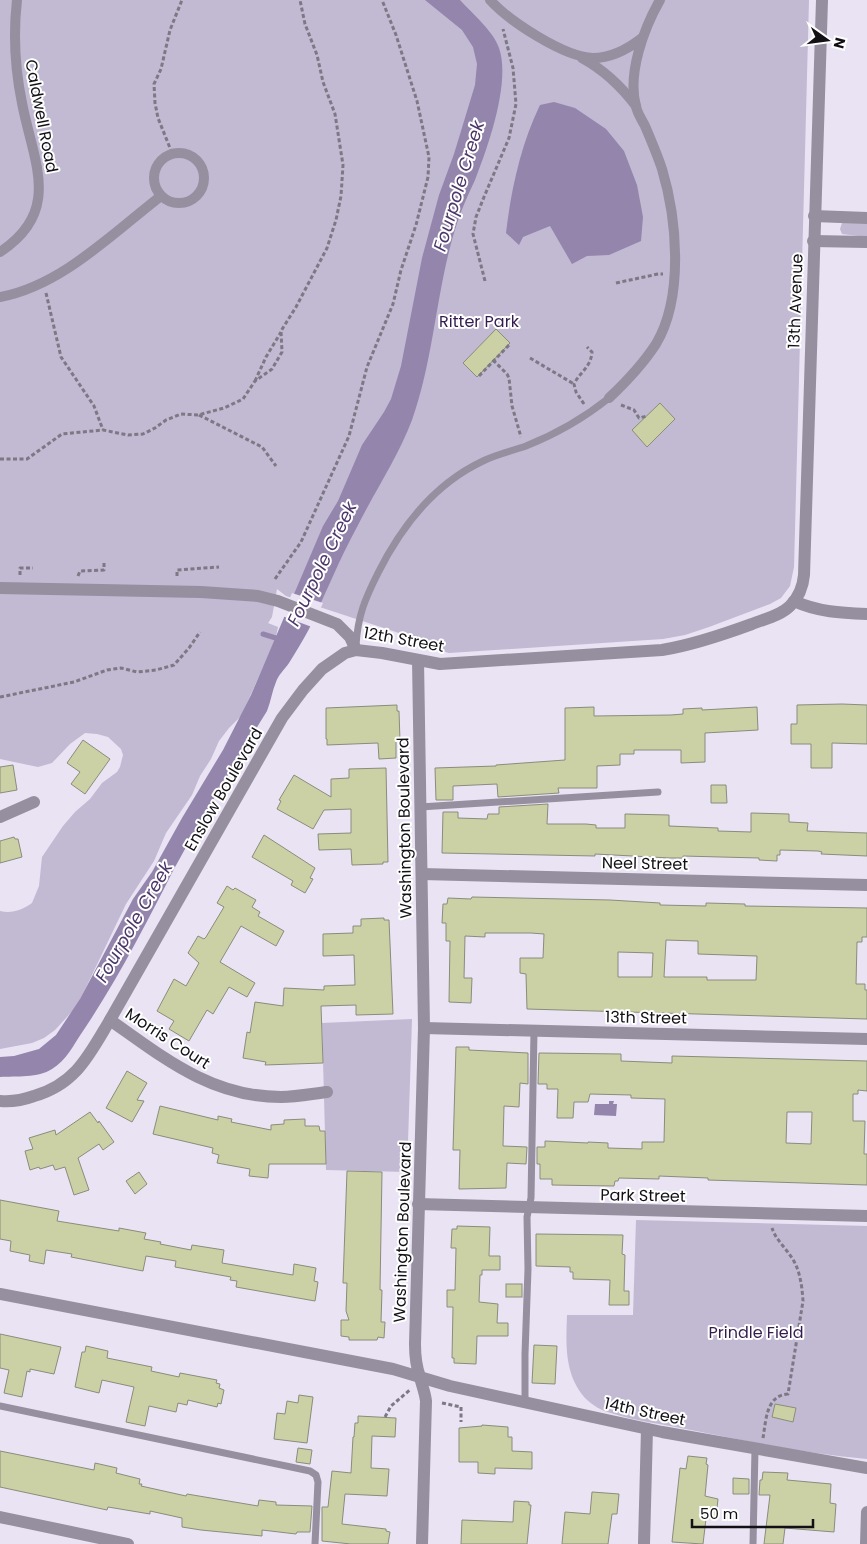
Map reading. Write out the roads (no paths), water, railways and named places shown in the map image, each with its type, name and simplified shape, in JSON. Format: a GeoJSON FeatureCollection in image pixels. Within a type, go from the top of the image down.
{"type":"FeatureCollection","features":[{"type":"Feature","properties":{"kind":"street","name":"Caldwell Road"},"geometry":{"type":"LineString","coordinates":[[0,252],[17,239],[27,228],[35,214],[39,199],[38,165],[22,104],[17,74],[14,36],[17,0]]}},
{"type":"Feature","properties":{"kind":"street"},"geometry":{"type":"LineString","coordinates":[[490,0],[504,14],[530,32],[592,63],[617,84],[636,106],[654,148],[668,192],[674,244],[673,291],[664,327],[644,362],[609,398]]}},
{"type":"Feature","properties":{"kind":"street"},"geometry":{"type":"LineString","coordinates":[[636,106],[635,80],[642,38],[660,0]]}},
{"type":"Feature","properties":{"kind":"street","name":"13th Avenue"},"geometry":{"type":"LineString","coordinates":[[794,601],[802,587],[804,575],[822,0]]}},
{"type":"Feature","properties":{"kind":"street"},"geometry":{"type":"LineString","coordinates":[[579,56],[594,58],[620,52],[631,47],[642,38]]}},
{"type":"Feature","properties":{"kind":"street"},"geometry":{"type":"LineString","coordinates":[[172,153],[181,153],[190,155],[197,160],[205,176],[204,185],[194,199],[186,203],[177,204],[168,202],[161,196],[156,189],[154,172],[158,163],[164,157],[172,153]]}},
{"type":"Feature","properties":{"kind":"street"},"geometry":{"type":"LineString","coordinates":[[0,297],[36,286],[61,272],[118,231],[161,196]]}},
{"type":"Feature","properties":{"kind":"street"},"geometry":{"type":"LineString","coordinates":[[814,216],[867,218]]}},
{"type":"Feature","properties":{"kind":"street"},"geometry":{"type":"LineString","coordinates":[[813,241],[867,242]]}},
{"type":"Feature","properties":{"kind":"street","name":"12th Street"},"geometry":{"type":"LineString","coordinates":[[0,588],[217,593],[258,596],[328,619],[343,628],[356,650],[440,664],[634,652],[680,647],[727,634],[780,613],[794,601]]}},
{"type":"Feature","properties":{"kind":"street"},"geometry":{"type":"LineString","coordinates":[[794,601],[825,612],[867,614]]}},
{"type":"Feature","properties":{"kind":"street","name":"Enslow Boulevard"},"geometry":{"type":"LineString","coordinates":[[0,1101],[27,1099],[46,1093],[64,1083],[83,1063],[110,1020],[291,704],[322,669],[345,653],[356,650]]}},
{"type":"Feature","properties":{"kind":"street","name":"Washington Boulevard"},"geometry":{"type":"LineString","coordinates":[[418,660],[424,1028],[415,1344],[416,1360],[424,1390],[426,1407],[422,1544]]}},
{"type":"Feature","properties":{"kind":"street"},"geometry":{"type":"LineString","coordinates":[[0,817],[34,802]]}},
{"type":"Feature","properties":{"kind":"street","name":"Neel Street"},"geometry":{"type":"LineString","coordinates":[[422,874],[867,885]]}},
{"type":"Feature","properties":{"kind":"street","name":"Morris Court"},"geometry":{"type":"LineString","coordinates":[[110,1020],[184,1070],[219,1087],[240,1093],[282,1097],[326,1092]]}},
{"type":"Feature","properties":{"kind":"street","name":"13th Street"},"geometry":{"type":"LineString","coordinates":[[424,1028],[867,1039]]}},
{"type":"Feature","properties":{"kind":"street","name":"Park Street"},"geometry":{"type":"LineString","coordinates":[[418,1204],[867,1216]]}},
{"type":"Feature","properties":{"kind":"street"},"geometry":{"type":"LineString","coordinates":[[0,1294],[399,1370],[419,1376]]}},
{"type":"Feature","properties":{"kind":"street","name":"14th Street"},"geometry":{"type":"LineString","coordinates":[[419,1376],[450,1386],[647,1429],[755,1450],[867,1468]]}},
{"type":"Feature","properties":{"kind":"street"},"geometry":{"type":"LineString","coordinates":[[644,1544],[647,1429]]}},
{"type":"Feature","properties":{"kind":"street"},"geometry":{"type":"LineString","coordinates":[[866,1544],[867,1512]]}},
{"type":"Feature","properties":{"kind":"street"},"geometry":{"type":"LineString","coordinates":[[0,1517],[128,1544]]}},
{"type":"Feature","properties":{"kind":"lane"},"geometry":{"type":"LineString","coordinates":[[356,650],[359,615],[369,591],[399,534],[431,496],[448,481],[465,470],[485,460],[528,445],[563,429],[586,416],[609,398]]}},
{"type":"Feature","properties":{"kind":"lane"},"geometry":{"type":"LineString","coordinates":[[420,807],[658,792]]}},
{"type":"Feature","properties":{"kind":"lane"},"geometry":{"type":"LineString","coordinates":[[525,1402],[528,1208],[531,1198],[534,1031]]}},
{"type":"Feature","properties":{"kind":"lane"},"geometry":{"type":"LineString","coordinates":[[0,1406],[310,1471],[316,1475],[318,1482],[315,1544]]}},
{"type":"Feature","properties":{"kind":"lane"},"geometry":{"type":"LineString","coordinates":[[753,1544],[755,1450]]}},
{"type":"Feature","properties":{"kind":"water","name":"Fourpole Creek"},"geometry":{"type":"Polygon","coordinates":[[[425,0],[460,0],[482,23],[496,42],[502,62],[502,78],[500,96],[491,133],[463,208],[446,263],[426,369],[412,420],[393,461],[344,552],[309,629],[277,679],[267,711],[196,829],[131,951],[96,1011],[69,1052],[57,1066],[40,1074],[0,1077],[0,1057],[14,1056],[39,1049],[56,1035],[80,999],[133,899],[152,872],[223,750],[251,695],[323,526],[338,501],[362,445],[391,399],[401,366],[422,258],[439,195],[454,154],[475,85],[477,64],[473,47],[462,30],[425,0]]]}},
{"type":"Feature","properties":{"kind":"water"},"geometry":{"type":"Polygon","coordinates":[[[554,102],[575,108],[606,129],[624,151],[637,185],[643,217],[641,241],[609,255],[587,256],[572,264],[550,226],[523,237],[519,245],[506,233],[514,184],[527,135],[540,105],[554,102]]]}},
{"type":"Feature","properties":{"kind":"water"},"geometry":{"type":"Polygon","coordinates":[[[609,1101],[614,1101],[613,1104],[617,1104],[616,1116],[594,1115],[595,1104],[609,1104],[609,1101]]]}},
{"type":"Feature","properties":{"kind":"waterway"},"geometry":{"type":"LineString","coordinates":[[263,634],[282,640]]}},
{"type":"Feature","properties":{"kind":"park label","name":"Ritter Park"},"geometry":{"type":"Point","coordinates":[479,321]}},
{"type":"Feature","properties":{"kind":"park label","name":"Prindle Field"},"geometry":{"type":"Point","coordinates":[756,1332]}}]}
